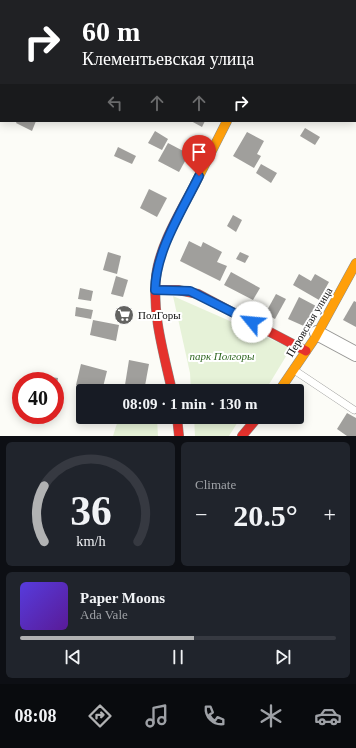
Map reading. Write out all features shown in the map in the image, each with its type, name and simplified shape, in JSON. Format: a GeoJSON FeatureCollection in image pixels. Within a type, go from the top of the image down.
{"type":"FeatureCollection","features":[{"type":"Feature","properties":{"kind":"main road"},"geometry":{"type":"LineString","coordinates":[[170,384],[158,326],[155,290],[157,272],[163,251],[227,122]]}},
{"type":"Feature","properties":{"kind":"main road","name":"Перовская улица"},"geometry":{"type":"LineString","coordinates":[[284,384],[317,333],[356,263]]}},
{"type":"Feature","properties":{"kind":"main road"},"geometry":{"type":"LineString","coordinates":[[155,290],[178,290],[198,294],[306,351]]}},
{"type":"Feature","properties":{"kind":"main road"},"geometry":{"type":"LineString","coordinates":[[177,424],[179,436]]}},
{"type":"Feature","properties":{"kind":"main road"},"geometry":{"type":"LineString","coordinates":[[242,436],[252,424]]}},
{"type":"Feature","properties":{"kind":"street"},"geometry":{"type":"LineString","coordinates":[[317,333],[356,354]]}},
{"type":"Feature","properties":{"kind":"lane"},"geometry":{"type":"LineString","coordinates":[[294,370],[354,410]]}},
{"type":"Feature","properties":{"kind":"green space","name":"парк Полгоры"},"geometry":{"type":"Polygon","coordinates":[[[173,296],[291,348],[269,384],[191,384],[190,373],[173,296]]]}},
{"type":"Feature","properties":{"kind":"green space"},"geometry":{"type":"Polygon","coordinates":[[[117,424],[157,424],[158,436],[113,436],[117,424]]]}},
{"type":"Feature","properties":{"kind":"green space"},"geometry":{"type":"Polygon","coordinates":[[[194,424],[237,424],[229,436],[195,436],[194,424]]]}},
{"type":"Feature","properties":{"kind":"building"},"geometry":{"type":"Polygon","coordinates":[[[16,122],[36,122],[32,131],[16,122]]]}},
{"type":"Feature","properties":{"kind":"building"},"geometry":{"type":"Polygon","coordinates":[[[193,122],[204,122],[202,127],[193,122]]]}},
{"type":"Feature","properties":{"kind":"building"},"geometry":{"type":"Polygon","coordinates":[[[305,128],[320,137],[315,145],[300,136],[305,128]]]}},
{"type":"Feature","properties":{"kind":"building"},"geometry":{"type":"Polygon","coordinates":[[[155,131],[168,139],[162,150],[148,143],[155,131]]]}},
{"type":"Feature","properties":{"kind":"building"},"geometry":{"type":"Polygon","coordinates":[[[247,132],[264,141],[257,154],[261,156],[254,168],[233,156],[247,132]]]}},
{"type":"Feature","properties":{"kind":"building"},"geometry":{"type":"Polygon","coordinates":[[[168,143],[189,154],[179,172],[158,161],[168,143]]]}},
{"type":"Feature","properties":{"kind":"building"},"geometry":{"type":"Polygon","coordinates":[[[118,147],[136,156],[132,164],[114,156],[118,147]]]}},
{"type":"Feature","properties":{"kind":"building"},"geometry":{"type":"Polygon","coordinates":[[[261,164],[277,173],[271,183],[256,173],[261,164]]]}},
{"type":"Feature","properties":{"kind":"building"},"geometry":{"type":"Polygon","coordinates":[[[149,189],[167,198],[157,217],[140,208],[149,189]]]}},
{"type":"Feature","properties":{"kind":"building"},"geometry":{"type":"Polygon","coordinates":[[[233,215],[242,220],[236,232],[227,226],[233,215]]]}},
{"type":"Feature","properties":{"kind":"building"},"geometry":{"type":"Polygon","coordinates":[[[189,241],[201,247],[203,242],[222,252],[217,262],[227,266],[220,281],[180,261],[189,241]]]}},
{"type":"Feature","properties":{"kind":"building"},"geometry":{"type":"Polygon","coordinates":[[[108,252],[121,256],[117,274],[103,270],[108,252]]]}},
{"type":"Feature","properties":{"kind":"building"},"geometry":{"type":"Polygon","coordinates":[[[240,252],[249,256],[245,263],[236,259],[240,252]]]}},
{"type":"Feature","properties":{"kind":"building"},"geometry":{"type":"Polygon","coordinates":[[[231,272],[260,288],[253,300],[224,285],[231,272]]]}},
{"type":"Feature","properties":{"kind":"building"},"geometry":{"type":"Polygon","coordinates":[[[299,274],[311,281],[315,274],[329,282],[319,300],[293,285],[299,274]]]}},
{"type":"Feature","properties":{"kind":"building"},"geometry":{"type":"Polygon","coordinates":[[[116,276],[128,280],[123,297],[111,294],[116,276]]]}},
{"type":"Feature","properties":{"kind":"building"},"geometry":{"type":"Polygon","coordinates":[[[80,288],[93,291],[91,301],[78,299],[80,288]]]}},
{"type":"Feature","properties":{"kind":"building"},"geometry":{"type":"Polygon","coordinates":[[[276,294],[286,299],[275,319],[265,314],[276,294]]]}},
{"type":"Feature","properties":{"kind":"building"},"geometry":{"type":"Polygon","coordinates":[[[299,297],[316,306],[306,327],[288,319],[299,297]]]}},
{"type":"Feature","properties":{"kind":"building"},"geometry":{"type":"Polygon","coordinates":[[[354,301],[356,302],[356,327],[343,320],[354,301]]]}},
{"type":"Feature","properties":{"kind":"building"},"geometry":{"type":"Polygon","coordinates":[[[76,307],[93,310],[91,319],[75,316],[76,307]]]}},
{"type":"Feature","properties":{"kind":"building"},"geometry":{"type":"Polygon","coordinates":[[[93,320],[119,325],[116,341],[90,335],[93,320]]]}},
{"type":"Feature","properties":{"kind":"building"},"geometry":{"type":"Polygon","coordinates":[[[129,360],[149,364],[145,384],[125,384],[129,360]]]}},
{"type":"Feature","properties":{"kind":"building"},"geometry":{"type":"Polygon","coordinates":[[[81,364],[107,371],[104,384],[76,384],[81,364]]]}},
{"type":"Feature","properties":{"kind":"building"},"geometry":{"type":"Polygon","coordinates":[[[347,413],[356,418],[356,436],[347,436],[337,429],[347,413]]]}},
{"type":"Feature","properties":{"kind":"traffic: slow"},"geometry":{"type":"LineString","coordinates":[[195,184],[226,122]]}},
{"type":"Feature","properties":{"kind":"traffic: slow"},"geometry":{"type":"LineString","coordinates":[[284,384],[315,338],[356,263]]}},
{"type":"Feature","properties":{"kind":"traffic: jam"},"geometry":{"type":"LineString","coordinates":[[170,384],[157,320],[155,291],[156,277],[161,253],[166,241],[195,184]]}},
{"type":"Feature","properties":{"kind":"traffic: jam"},"geometry":{"type":"LineString","coordinates":[[155,290],[178,290],[198,294],[306,351]]}},
{"type":"Feature","properties":{"kind":"traffic: jam"},"geometry":{"type":"LineString","coordinates":[[178,424],[179,436]]}},
{"type":"Feature","properties":{"kind":"traffic: jam"},"geometry":{"type":"LineString","coordinates":[[242,436],[252,424]]}},
{"type":"Feature","properties":{"kind":"place","name":"ПолГоры"},"geometry":{"type":"Point","coordinates":[124,315]}},
{"type":"Feature","properties":{"kind":"route"},"geometry":{"type":"LineString","coordinates":[[199,176],[163,251],[158,268],[155,290],[190,291],[252,322]]}}]}
